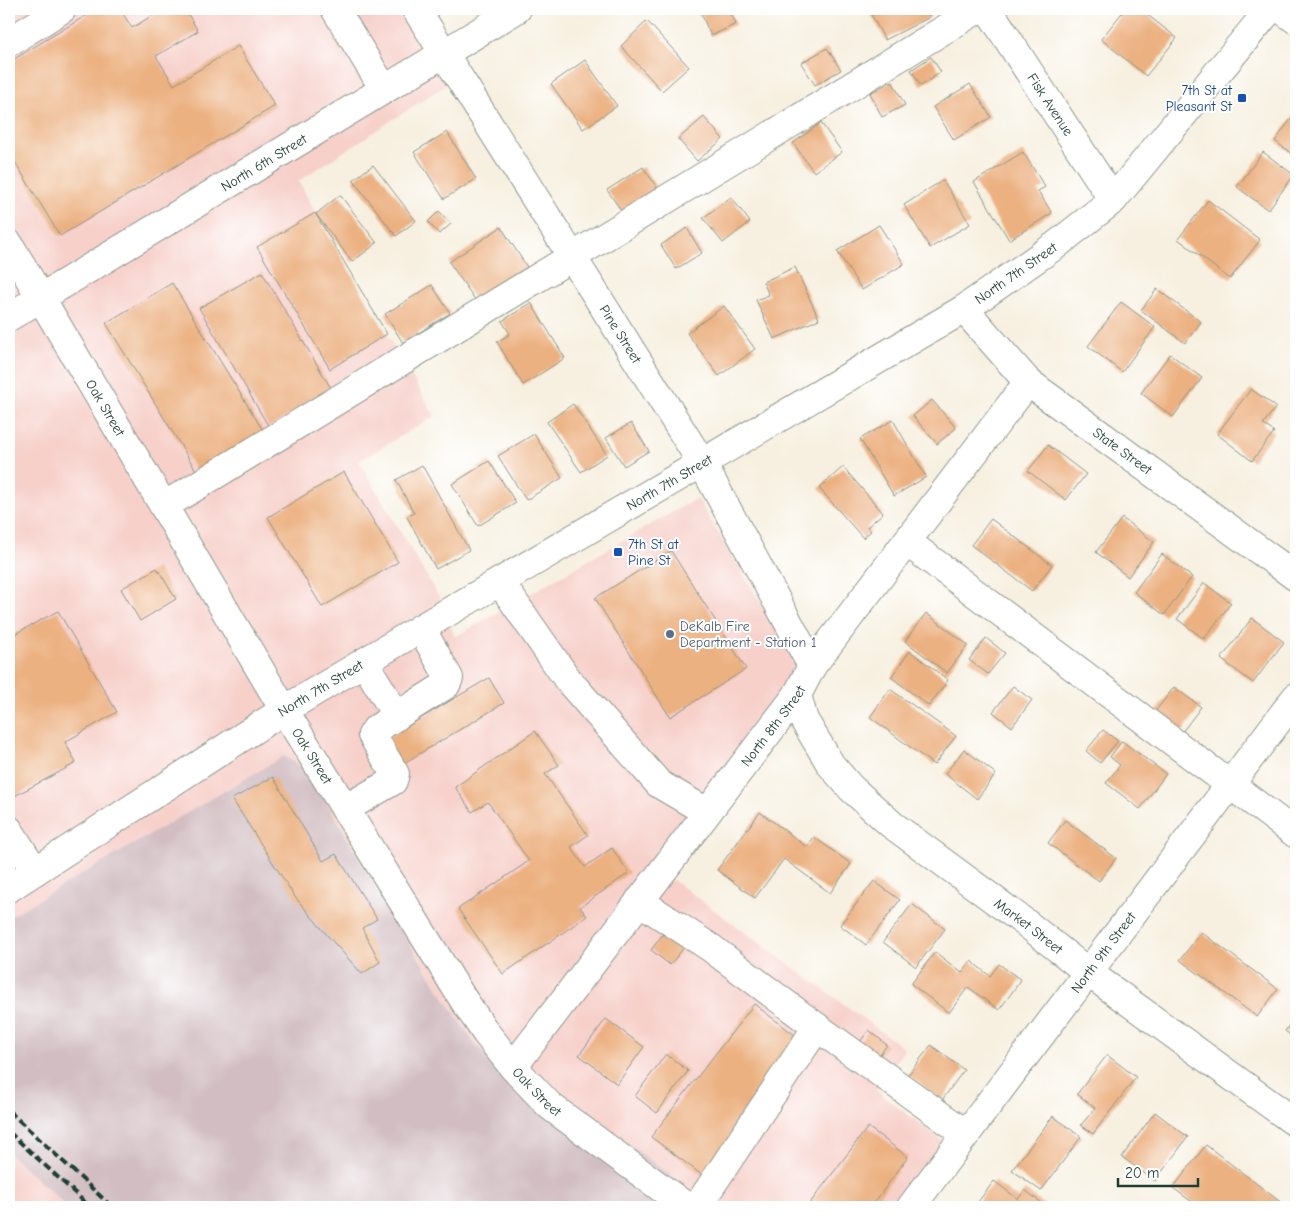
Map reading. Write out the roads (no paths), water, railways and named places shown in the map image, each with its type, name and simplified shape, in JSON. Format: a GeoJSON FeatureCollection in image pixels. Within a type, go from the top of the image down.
{"type":"FeatureCollection","features":[{"type":"Feature","properties":{"kind":"street"},"geometry":{"type":"LineString","coordinates":[[9,42],[62,9]]}},
{"type":"Feature","properties":{"kind":"street"},"geometry":{"type":"LineString","coordinates":[[335,9],[384,89]]}},
{"type":"Feature","properties":{"kind":"street","name":"Pine Street"},"geometry":{"type":"LineString","coordinates":[[416,9],[702,463],[812,666]]}},
{"type":"Feature","properties":{"kind":"street","name":"North 6th Street"},"geometry":{"type":"LineString","coordinates":[[9,317],[443,52],[517,9]]}},
{"type":"Feature","properties":{"kind":"street"},"geometry":{"type":"LineString","coordinates":[[164,506],[978,9]]}},
{"type":"Feature","properties":{"kind":"street","name":"Fisk Avenue"},"geometry":{"type":"LineString","coordinates":[[988,9],[1113,200]]}},
{"type":"Feature","properties":{"kind":"street","name":"North 7th Street"},"geometry":{"type":"LineString","coordinates":[[9,888],[284,710],[420,628],[964,309],[1056,245],[1113,200],[1270,9]]}},
{"type":"Feature","properties":{"kind":"street"},"geometry":{"type":"LineString","coordinates":[[1281,9],[1296,20]]}},
{"type":"Feature","properties":{"kind":"street","name":"Oak Street"},"geometry":{"type":"LineString","coordinates":[[9,244],[284,710],[463,1000],[486,1033],[513,1067],[550,1106],[687,1207]]}},
{"type":"Feature","properties":{"kind":"street","name":"State Street"},"geometry":{"type":"LineString","coordinates":[[964,309],[1028,382],[1296,577]]}},
{"type":"Feature","properties":{"kind":"street","name":"North 8th Street"},"geometry":{"type":"LineString","coordinates":[[513,1067],[796,695],[812,666],[1028,382]]}},
{"type":"Feature","properties":{"kind":"street"},"geometry":{"type":"LineString","coordinates":[[907,542],[1296,834]]}},
{"type":"Feature","properties":{"kind":"street"},"geometry":{"type":"LineString","coordinates":[[500,582],[568,680],[659,784],[707,812]]}},
{"type":"Feature","properties":{"kind":"street"},"geometry":{"type":"LineString","coordinates":[[345,809],[393,781],[395,774],[372,735],[376,729],[446,685],[449,678],[420,628]]}},
{"type":"Feature","properties":{"kind":"street"},"geometry":{"type":"LineString","coordinates":[[364,662],[397,716]]}},
{"type":"Feature","properties":{"kind":"street","name":"Market Street"},"geometry":{"type":"LineString","coordinates":[[796,695],[804,720],[831,765],[851,788],[890,824],[1027,924],[1089,973],[1296,1123]]}},
{"type":"Feature","properties":{"kind":"street","name":"North 9th Street"},"geometry":{"type":"LineString","coordinates":[[911,1207],[1296,697]]}},
{"type":"Feature","properties":{"kind":"street"},"geometry":{"type":"LineString","coordinates":[[9,830],[36,871]]}},
{"type":"Feature","properties":{"kind":"street"},"geometry":{"type":"LineString","coordinates":[[639,901],[712,948],[817,1027],[966,1134]]}},
{"type":"Feature","properties":{"kind":"street"},"geometry":{"type":"LineString","coordinates":[[697,1207],[817,1027]]}},
{"type":"Feature","properties":{"kind":"railway"},"geometry":{"type":"LineString","coordinates":[[9,1111],[112,1207]]}},
{"type":"Feature","properties":{"kind":"railway"},"geometry":{"type":"LineString","coordinates":[[9,1132],[90,1207]]}},
{"type":"Feature","properties":{"kind":"place","name":"7th St at Pleasant St"},"geometry":{"type":"Point","coordinates":[1242,98]}},
{"type":"Feature","properties":{"kind":"place","name":"7th St at Pine St"},"geometry":{"type":"Point","coordinates":[618,552]}},
{"type":"Feature","properties":{"kind":"place","name":"DeKalb Fire Department - Station 1"},"geometry":{"type":"Point","coordinates":[670,634]}}]}
